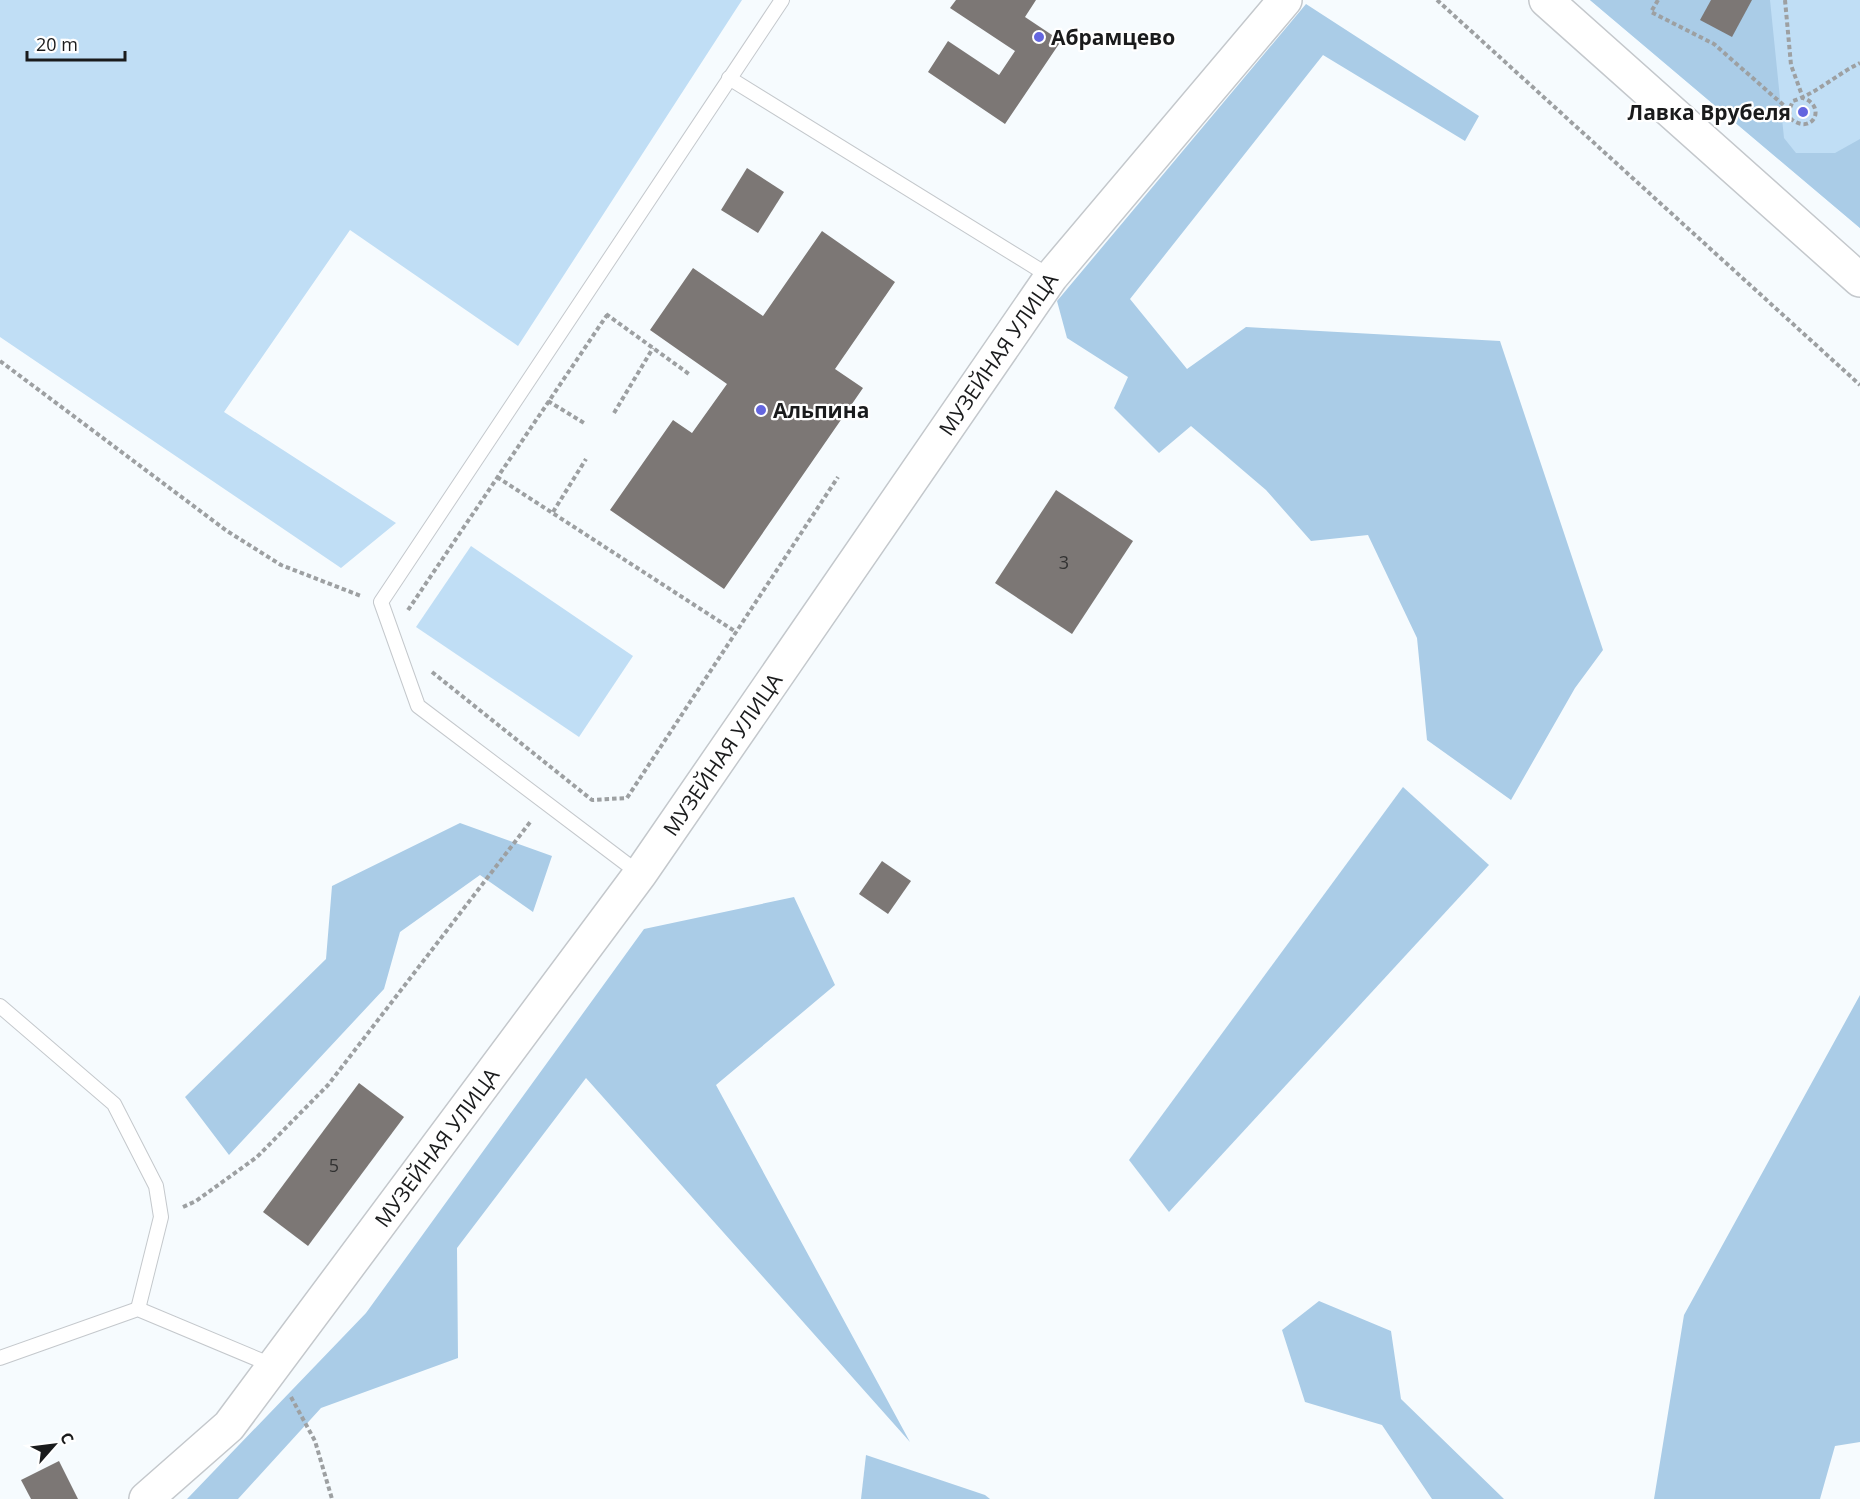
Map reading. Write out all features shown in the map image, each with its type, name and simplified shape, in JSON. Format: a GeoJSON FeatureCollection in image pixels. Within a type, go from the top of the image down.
{"type":"FeatureCollection","features":[{"type":"Feature","properties":{"kind":"street","name":"МУЗЕЙНАЯ УЛИЦА"},"geometry":{"type":"LineString","coordinates":[[146,1499],[229,1426],[640,874],[1051,277],[1285,0]]}},
{"type":"Feature","properties":{"kind":"street"},"geometry":{"type":"LineString","coordinates":[[1546,0],[1860,280]]}},
{"type":"Feature","properties":{"kind":"lane"},"geometry":{"type":"LineString","coordinates":[[640,874],[418,706],[381,602],[782,0]]}},
{"type":"Feature","properties":{"kind":"lane"},"geometry":{"type":"LineString","coordinates":[[729,78],[1051,277]]}},
{"type":"Feature","properties":{"kind":"lane"},"geometry":{"type":"LineString","coordinates":[[0,1006],[114,1104],[156,1186],[161,1217],[138,1309]]}},
{"type":"Feature","properties":{"kind":"lane"},"geometry":{"type":"LineString","coordinates":[[0,1358],[138,1309],[274,1366]]}},
{"type":"Feature","properties":{"kind":"path"},"geometry":{"type":"LineString","coordinates":[[1437,0],[1860,385]]}},
{"type":"Feature","properties":{"kind":"path"},"geometry":{"type":"LineString","coordinates":[[1658,0],[1651,12],[1714,44],[1789,110],[1791,119],[1798,125],[1810,123],[1815,118],[1815,105],[1803,98]]}},
{"type":"Feature","properties":{"kind":"path"},"geometry":{"type":"LineString","coordinates":[[1785,0],[1791,65],[1803,98]]}},
{"type":"Feature","properties":{"kind":"path"},"geometry":{"type":"LineString","coordinates":[[1789,110],[1793,101],[1803,98],[1844,70],[1860,63]]}},
{"type":"Feature","properties":{"kind":"path"},"geometry":{"type":"LineString","coordinates":[[584,298],[690,374]]}},
{"type":"Feature","properties":{"kind":"path"},"geometry":{"type":"LineString","coordinates":[[405,614],[607,315]]}},
{"type":"Feature","properties":{"kind":"path"},"geometry":{"type":"LineString","coordinates":[[614,413],[653,348]]}},
{"type":"Feature","properties":{"kind":"path"},"geometry":{"type":"LineString","coordinates":[[0,361],[227,531],[281,565],[381,602]]}},
{"type":"Feature","properties":{"kind":"path"},"geometry":{"type":"LineString","coordinates":[[548,402],[584,423]]}},
{"type":"Feature","properties":{"kind":"path"},"geometry":{"type":"LineString","coordinates":[[553,512],[586,459]]}},
{"type":"Feature","properties":{"kind":"path"},"geometry":{"type":"LineString","coordinates":[[497,477],[736,632]]}},
{"type":"Feature","properties":{"kind":"path"},"geometry":{"type":"LineString","coordinates":[[427,668],[592,800],[627,798],[838,477]]}},
{"type":"Feature","properties":{"kind":"path"},"geometry":{"type":"LineString","coordinates":[[161,1217],[196,1201],[257,1157],[328,1085],[545,802]]}},
{"type":"Feature","properties":{"kind":"path"},"geometry":{"type":"LineString","coordinates":[[274,1366],[315,1441],[332,1499]]}},
{"type":"Feature","properties":{"kind":"shaded area"},"geometry":{"type":"Polygon","coordinates":[[[0,0],[742,0],[518,346],[350,230],[224,412],[396,523],[341,568],[0,337],[0,0]]]}},
{"type":"Feature","properties":{"kind":"shaded area"},"geometry":{"type":"Polygon","coordinates":[[[1590,0],[1860,0],[1860,228],[1590,0]]]}},
{"type":"Feature","properties":{"kind":"shaded area"},"geometry":{"type":"Polygon","coordinates":[[[1590,0],[1770,0],[1784,138],[1796,153],[1835,153],[1860,139],[1860,228],[1590,0]]]}},
{"type":"Feature","properties":{"kind":"shaded area"},"geometry":{"type":"Polygon","coordinates":[[[1306,4],[1479,116],[1465,141],[1323,55],[1130,299],[1187,369],[1246,327],[1500,341],[1603,650],[1575,688],[1511,800],[1427,740],[1417,638],[1368,535],[1311,541],[1266,490],[1191,426],[1159,453],[1114,408],[1128,377],[1067,338],[1057,301],[1306,4]]]}},
{"type":"Feature","properties":{"kind":"shaded area"},"geometry":{"type":"Polygon","coordinates":[[[471,546],[633,656],[579,737],[416,627],[471,546]]]}},
{"type":"Feature","properties":{"kind":"shaded area"},"geometry":{"type":"Polygon","coordinates":[[[1403,787],[1489,865],[1169,1212],[1129,1160],[1403,787]]]}},
{"type":"Feature","properties":{"kind":"shaded area"},"geometry":{"type":"Polygon","coordinates":[[[460,823],[552,856],[533,912],[480,875],[400,932],[384,989],[229,1155],[185,1097],[326,959],[332,886],[460,823]]]}},
{"type":"Feature","properties":{"kind":"shaded area"},"geometry":{"type":"Polygon","coordinates":[[[794,897],[835,985],[716,1085],[910,1442],[586,1078],[457,1248],[458,1358],[321,1408],[238,1499],[187,1499],[366,1313],[644,929],[794,897]]]}},
{"type":"Feature","properties":{"kind":"shaded area"},"geometry":{"type":"Polygon","coordinates":[[[1860,995],[1860,1442],[1835,1446],[1820,1499],[1654,1499],[1684,1315],[1860,995]]]}},
{"type":"Feature","properties":{"kind":"shaded area"},"geometry":{"type":"Polygon","coordinates":[[[1319,1301],[1391,1331],[1401,1399],[1504,1499],[1432,1499],[1382,1425],[1305,1402],[1282,1330],[1319,1301]]]}},
{"type":"Feature","properties":{"kind":"shaded area"},"geometry":{"type":"Polygon","coordinates":[[[866,1455],[985,1495],[990,1499],[861,1499],[866,1455]]]}},
{"type":"Feature","properties":{"kind":"building"},"geometry":{"type":"Polygon","coordinates":[[[956,0],[1036,0],[1025,17],[1061,41],[1005,124],[928,72],[948,41],[999,75],[1015,51],[950,8],[956,0]]]}},
{"type":"Feature","properties":{"kind":"building"},"geometry":{"type":"Polygon","coordinates":[[[1711,0],[1752,0],[1732,37],[1700,20],[1711,0]]]}},
{"type":"Feature","properties":{"kind":"building"},"geometry":{"type":"Polygon","coordinates":[[[747,168],[784,192],[758,233],[721,210],[747,168]]]}},
{"type":"Feature","properties":{"kind":"building"},"geometry":{"type":"Polygon","coordinates":[[[822,231],[895,282],[835,369],[863,388],[724,589],[610,510],[673,420],[692,433],[727,384],[650,330],[693,268],[763,316],[822,231]]]}},
{"type":"Feature","properties":{"kind":"building"},"geometry":{"type":"Polygon","coordinates":[[[1056,490],[1133,541],[1072,634],[995,583],[1056,490]]]}},
{"type":"Feature","properties":{"kind":"building"},"geometry":{"type":"Polygon","coordinates":[[[882,861],[911,881],[888,914],[859,894],[882,861]]]}},
{"type":"Feature","properties":{"kind":"building"},"geometry":{"type":"Polygon","coordinates":[[[359,1083],[404,1117],[308,1246],[263,1212],[359,1083]]]}},
{"type":"Feature","properties":{"kind":"building"},"geometry":{"type":"Polygon","coordinates":[[[59,1461],[78,1499],[31,1499],[21,1480],[59,1461]]]}},
{"type":"Feature","properties":{"kind":"place","name":"Абрамцево"},"geometry":{"type":"Point","coordinates":[1039,37]}},
{"type":"Feature","properties":{"kind":"place","name":"Лавка Врубеля"},"geometry":{"type":"Point","coordinates":[1803,112]}},
{"type":"Feature","properties":{"kind":"place","name":"Альпина"},"geometry":{"type":"Point","coordinates":[761,410]}}]}
